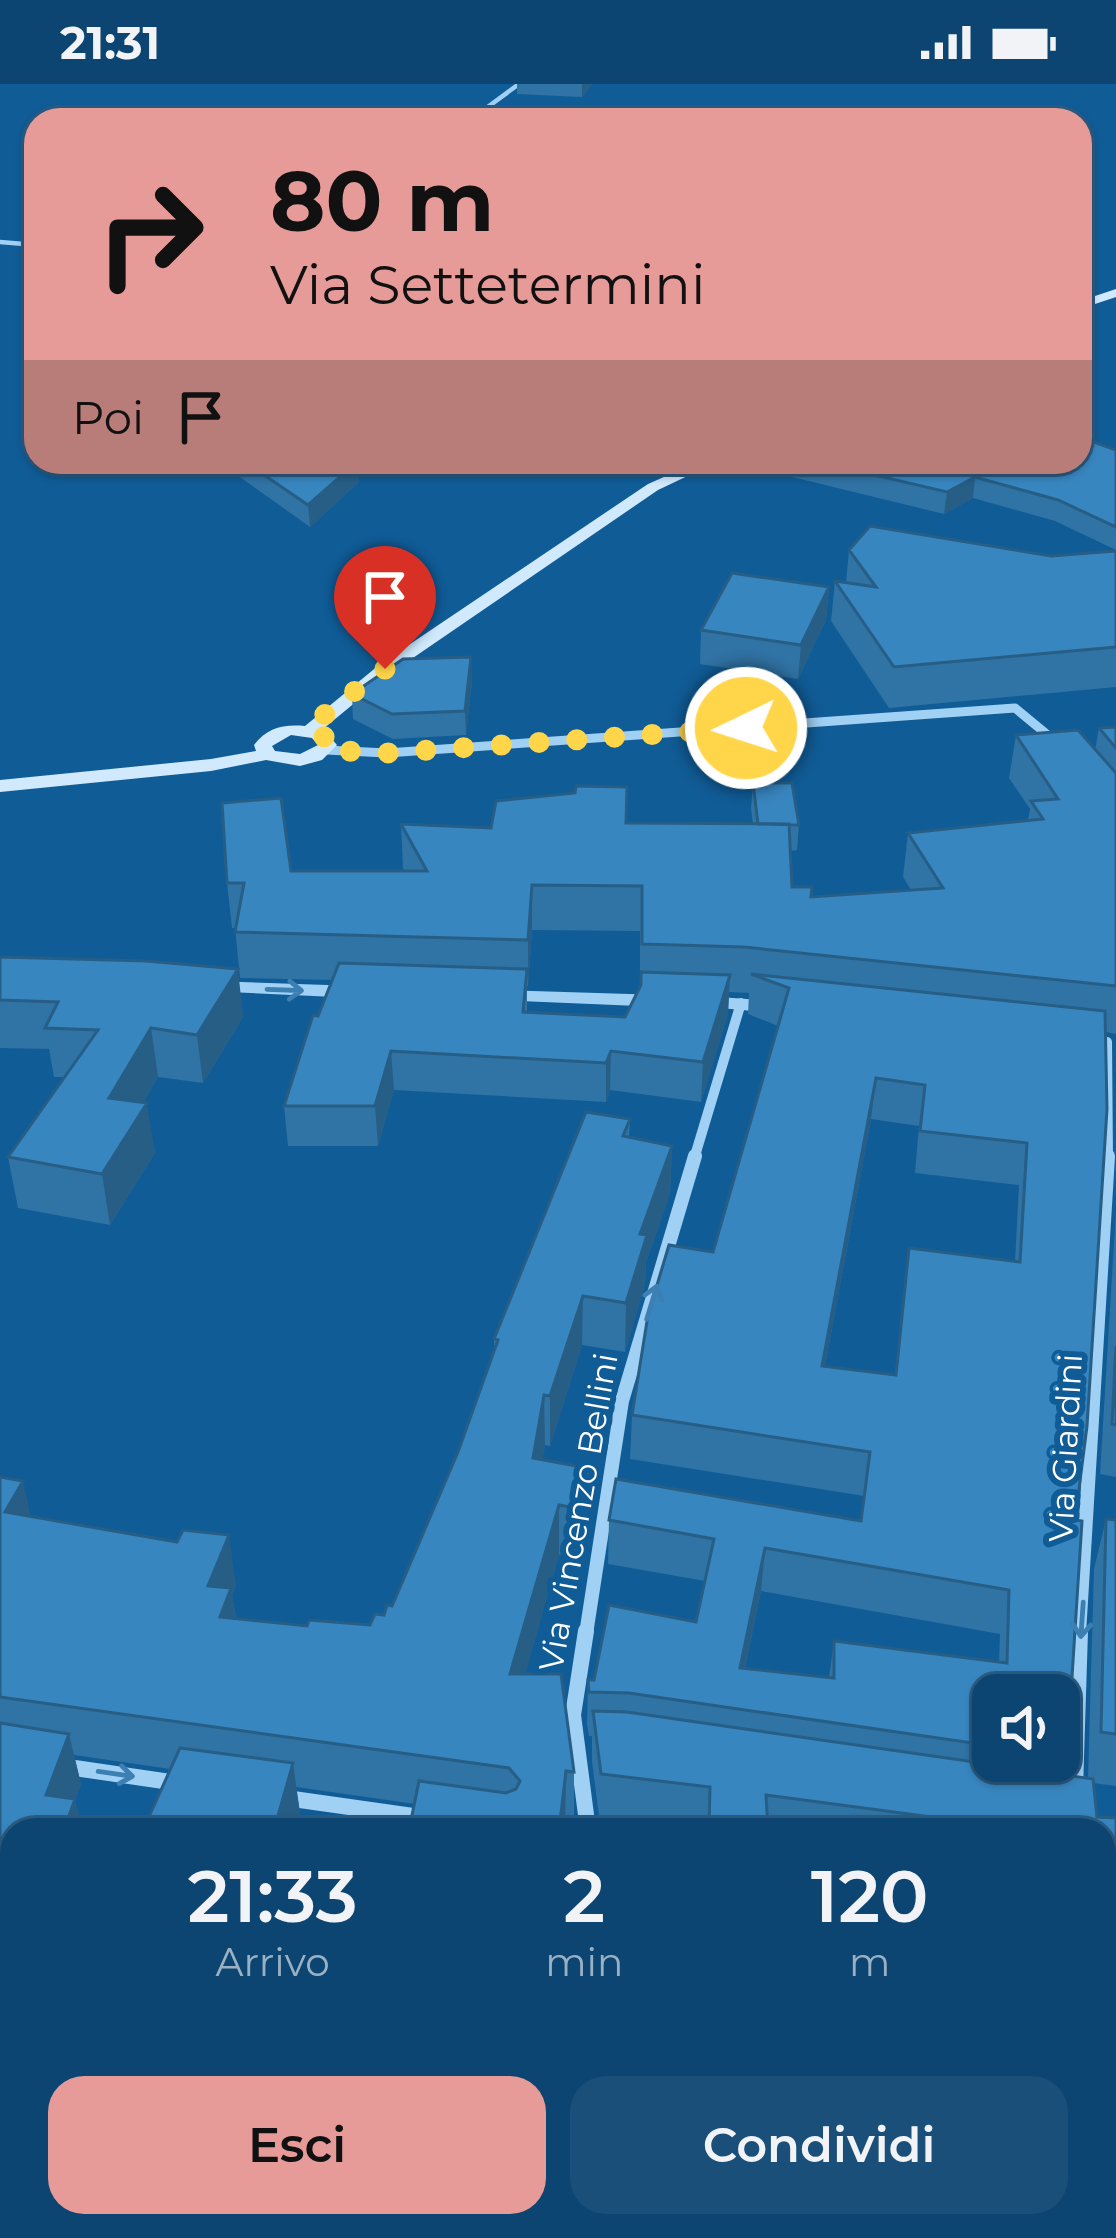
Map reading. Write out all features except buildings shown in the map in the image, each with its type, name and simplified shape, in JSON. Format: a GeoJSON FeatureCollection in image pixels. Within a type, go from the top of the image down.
{"type":"FeatureCollection","features":[{"type":"Feature","properties":{"kind":"main road"},"geometry":{"type":"LineString","coordinates":[[310,731],[328,711],[385,669],[653,488],[684,474]]}},
{"type":"Feature","properties":{"kind":"main road"},"geometry":{"type":"LineString","coordinates":[[0,786],[212,765],[267,754],[292,760],[326,750],[324,736],[310,731],[272,735],[263,745],[267,754]]}},
{"type":"Feature","properties":{"kind":"street"},"geometry":{"type":"LineString","coordinates":[[486,108],[519,84]]}},
{"type":"Feature","properties":{"kind":"street"},"geometry":{"type":"LineString","coordinates":[[326,750],[387,753],[1015,708],[1060,744]]}},
{"type":"Feature","properties":{"kind":"street"},"geometry":{"type":"LineString","coordinates":[[191,987],[382,992]]}},
{"type":"Feature","properties":{"kind":"street"},"geometry":{"type":"LineString","coordinates":[[478,995],[787,1008]]}},
{"type":"Feature","properties":{"kind":"street","name":"Via Vincenzo Bellini"},"geometry":{"type":"LineString","coordinates":[[588,1818],[585,1748],[573,1715],[622,1401],[741,1003]]}},
{"type":"Feature","properties":{"kind":"street"},"geometry":{"type":"LineString","coordinates":[[1084,1040],[1112,1043]]}},
{"type":"Feature","properties":{"kind":"street","name":"Via Giardini"},"geometry":{"type":"LineString","coordinates":[[1076,1816],[1074,1722],[1112,1043]]}},
{"type":"Feature","properties":{"kind":"street"},"geometry":{"type":"LineString","coordinates":[[46,1764],[208,1787]]}},
{"type":"Feature","properties":{"kind":"street"},"geometry":{"type":"LineString","coordinates":[[277,1797],[425,1818]]}},
{"type":"Feature","properties":{"kind":"route"},"geometry":{"type":"LineString","coordinates":[[385,669],[328,711],[310,731],[324,736],[326,750],[387,753],[746,728]]}}]}
